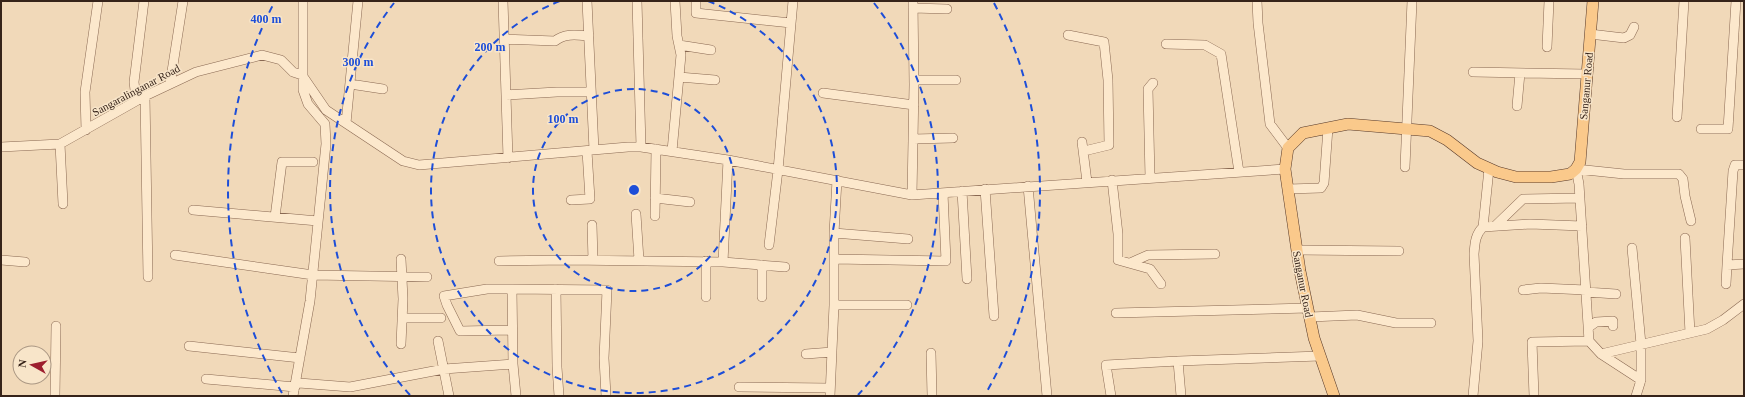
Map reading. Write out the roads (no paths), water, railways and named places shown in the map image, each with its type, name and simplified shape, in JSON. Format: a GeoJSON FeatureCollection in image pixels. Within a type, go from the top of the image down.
{"type":"FeatureCollection","features":[{"type":"Feature","properties":{"kind":"main road","name":"Sanganur Road"},"geometry":{"type":"LineString","coordinates":[[1576,169],[1580,162],[1593,1]]}},
{"type":"Feature","properties":{"kind":"main road"},"geometry":{"type":"LineString","coordinates":[[1288,148],[1303,132],[1348,124],[1430,131],[1447,140],[1478,163],[1489,169],[1516,177],[1551,177],[1570,174],[1576,169]]}},
{"type":"Feature","properties":{"kind":"main road","name":"Sanganur Road"},"geometry":{"type":"LineString","coordinates":[[1288,148],[1285,169],[1297,250],[1314,338],[1334,396]]}},
{"type":"Feature","properties":{"kind":"street"},"geometry":{"type":"LineString","coordinates":[[86,130],[85,92],[98,1]]}},
{"type":"Feature","properties":{"kind":"street"},"geometry":{"type":"LineString","coordinates":[[144,1],[134,82],[135,90],[142,97],[148,277]]}},
{"type":"Feature","properties":{"kind":"street"},"geometry":{"type":"LineString","coordinates":[[170,84],[183,1]]}},
{"type":"Feature","properties":{"kind":"street"},"geometry":{"type":"LineString","coordinates":[[294,392],[310,301],[326,144],[324,124],[308,104],[303,90],[303,1]]}},
{"type":"Feature","properties":{"kind":"street"},"geometry":{"type":"LineString","coordinates":[[346,124],[358,1]]}},
{"type":"Feature","properties":{"kind":"street"},"geometry":{"type":"LineString","coordinates":[[503,1],[508,158]]}},
{"type":"Feature","properties":{"kind":"street"},"geometry":{"type":"LineString","coordinates":[[571,200],[590,200],[591,92],[587,1]]}},
{"type":"Feature","properties":{"kind":"street"},"geometry":{"type":"LineString","coordinates":[[637,1],[641,147]]}},
{"type":"Feature","properties":{"kind":"street"},"geometry":{"type":"LineString","coordinates":[[672,152],[681,55],[677,36],[675,1]]}},
{"type":"Feature","properties":{"kind":"street"},"geometry":{"type":"LineString","coordinates":[[696,1],[696,13],[791,23]]}},
{"type":"Feature","properties":{"kind":"street"},"geometry":{"type":"LineString","coordinates":[[769,245],[778,170],[793,1]]}},
{"type":"Feature","properties":{"kind":"street"},"geometry":{"type":"LineString","coordinates":[[1258,1],[1258,23],[1270,124],[1288,148]]}},
{"type":"Feature","properties":{"kind":"street"},"geometry":{"type":"LineString","coordinates":[[1405,168],[1412,1]]}},
{"type":"Feature","properties":{"kind":"street"},"geometry":{"type":"LineString","coordinates":[[1546,47],[1549,1]]}},
{"type":"Feature","properties":{"kind":"street"},"geometry":{"type":"LineString","coordinates":[[1677,117],[1684,1]]}},
{"type":"Feature","properties":{"kind":"street"},"geometry":{"type":"LineString","coordinates":[[1701,128],[1728,129],[1736,1]]}},
{"type":"Feature","properties":{"kind":"street"},"geometry":{"type":"LineString","coordinates":[[912,195],[914,105],[913,5],[948,9]]}},
{"type":"Feature","properties":{"kind":"street"},"geometry":{"type":"LineString","coordinates":[[1590,34],[1624,38],[1630,35],[1634,27]]}},
{"type":"Feature","properties":{"kind":"street"},"geometry":{"type":"LineString","coordinates":[[504,39],[555,41],[559,38],[575,34],[589,36]]}},
{"type":"Feature","properties":{"kind":"street"},"geometry":{"type":"LineString","coordinates":[[1068,35],[1104,42],[1108,80],[1109,145],[1083,146],[1087,182]]}},
{"type":"Feature","properties":{"kind":"street"},"geometry":{"type":"LineString","coordinates":[[1166,44],[1205,45],[1221,54],[1239,172]]}},
{"type":"Feature","properties":{"kind":"street"},"geometry":{"type":"LineString","coordinates":[[680,45],[711,50]]}},
{"type":"Feature","properties":{"kind":"street","name":"Sangaralinganar Road"},"geometry":{"type":"LineString","coordinates":[[1,147],[60,144],[142,97],[196,72],[262,55],[281,60],[293,72],[302,75]]}},
{"type":"Feature","properties":{"kind":"street"},"geometry":{"type":"LineString","coordinates":[[1473,72],[1586,74]]}},
{"type":"Feature","properties":{"kind":"street"},"geometry":{"type":"LineString","coordinates":[[1517,106],[1520,73]]}},
{"type":"Feature","properties":{"kind":"street"},"geometry":{"type":"LineString","coordinates":[[302,75],[326,110],[404,161],[419,165],[641,147],[728,160],[912,195],[1285,169]]}},
{"type":"Feature","properties":{"kind":"street"},"geometry":{"type":"LineString","coordinates":[[679,77],[715,80]]}},
{"type":"Feature","properties":{"kind":"street"},"geometry":{"type":"LineString","coordinates":[[914,80],[956,80]]}},
{"type":"Feature","properties":{"kind":"street"},"geometry":{"type":"LineString","coordinates":[[1150,178],[1148,89],[1153,83]]}},
{"type":"Feature","properties":{"kind":"street"},"geometry":{"type":"LineString","coordinates":[[350,84],[382,89]]}},
{"type":"Feature","properties":{"kind":"street"},"geometry":{"type":"LineString","coordinates":[[506,95],[591,92]]}},
{"type":"Feature","properties":{"kind":"street"},"geometry":{"type":"LineString","coordinates":[[824,93],[914,105]]}},
{"type":"Feature","properties":{"kind":"street"},"geometry":{"type":"LineString","coordinates":[[1288,189],[1321,188],[1324,183],[1328,128]]}},
{"type":"Feature","properties":{"kind":"street"},"geometry":{"type":"LineString","coordinates":[[913,139],[953,138]]}},
{"type":"Feature","properties":{"kind":"street"},"geometry":{"type":"LineString","coordinates":[[60,144],[63,204]]}},
{"type":"Feature","properties":{"kind":"street"},"geometry":{"type":"LineString","coordinates":[[655,216],[656,149]]}},
{"type":"Feature","properties":{"kind":"street"},"geometry":{"type":"LineString","coordinates":[[723,262],[728,160]]}},
{"type":"Feature","properties":{"kind":"street"},"geometry":{"type":"LineString","coordinates":[[274,217],[282,162],[313,162]]}},
{"type":"Feature","properties":{"kind":"street"},"geometry":{"type":"LineString","coordinates":[[1726,284],[1733,171],[1735,165],[1744,165]]}},
{"type":"Feature","properties":{"kind":"street"},"geometry":{"type":"LineString","coordinates":[[1473,396],[1478,340],[1474,254],[1475,240],[1478,232],[1483,227],[1489,169]]}},
{"type":"Feature","properties":{"kind":"street"},"geometry":{"type":"LineString","coordinates":[[1641,380],[1601,354],[1590,341],[1579,184],[1576,169],[1624,174],[1679,174],[1683,179],[1685,196],[1691,221]]}},
{"type":"Feature","properties":{"kind":"street"},"geometry":{"type":"LineString","coordinates":[[738,387],[830,392],[834,305],[834,233],[837,180]]}},
{"type":"Feature","properties":{"kind":"street"},"geometry":{"type":"LineString","coordinates":[[1112,180],[1118,234],[1118,260],[1150,268],[1160,284]]}},
{"type":"Feature","properties":{"kind":"street"},"geometry":{"type":"LineString","coordinates":[[1028,186],[1046,396]]}},
{"type":"Feature","properties":{"kind":"street"},"geometry":{"type":"LineString","coordinates":[[986,189],[994,316]]}},
{"type":"Feature","properties":{"kind":"street"},"geometry":{"type":"LineString","coordinates":[[962,191],[968,279]]}},
{"type":"Feature","properties":{"kind":"street"},"geometry":{"type":"LineString","coordinates":[[834,259],[946,261],[943,193]]}},
{"type":"Feature","properties":{"kind":"street"},"geometry":{"type":"LineString","coordinates":[[655,198],[690,202]]}},
{"type":"Feature","properties":{"kind":"street"},"geometry":{"type":"LineString","coordinates":[[1495,226],[1523,199],[1580,198]]}},
{"type":"Feature","properties":{"kind":"street"},"geometry":{"type":"LineString","coordinates":[[193,210],[318,221]]}},
{"type":"Feature","properties":{"kind":"street"},"geometry":{"type":"LineString","coordinates":[[636,214],[639,260]]}},
{"type":"Feature","properties":{"kind":"street"},"geometry":{"type":"LineString","coordinates":[[1483,227],[1530,224],[1582,226]]}},
{"type":"Feature","properties":{"kind":"street"},"geometry":{"type":"LineString","coordinates":[[592,225],[592,260]]}},
{"type":"Feature","properties":{"kind":"street"},"geometry":{"type":"LineString","coordinates":[[834,233],[908,239]]}},
{"type":"Feature","properties":{"kind":"street"},"geometry":{"type":"LineString","coordinates":[[1685,238],[1690,333]]}},
{"type":"Feature","properties":{"kind":"street"},"geometry":{"type":"LineString","coordinates":[[1632,248],[1641,344],[1641,380],[1636,396]]}},
{"type":"Feature","properties":{"kind":"street"},"geometry":{"type":"LineString","coordinates":[[1297,250],[1399,251]]}},
{"type":"Feature","properties":{"kind":"street"},"geometry":{"type":"LineString","coordinates":[[175,254],[313,274],[427,277]]}},
{"type":"Feature","properties":{"kind":"street"},"geometry":{"type":"LineString","coordinates":[[1130,263],[1148,254],[1215,254]]}},
{"type":"Feature","properties":{"kind":"street"},"geometry":{"type":"LineString","coordinates":[[401,259],[401,344]]}},
{"type":"Feature","properties":{"kind":"street"},"geometry":{"type":"LineString","coordinates":[[1,260],[25,262]]}},
{"type":"Feature","properties":{"kind":"street"},"geometry":{"type":"LineString","coordinates":[[499,261],[706,261],[785,267]]}},
{"type":"Feature","properties":{"kind":"street"},"geometry":{"type":"LineString","coordinates":[[706,261],[706,298]]}},
{"type":"Feature","properties":{"kind":"street"},"geometry":{"type":"LineString","coordinates":[[1727,265],[1744,264]]}},
{"type":"Feature","properties":{"kind":"street"},"geometry":{"type":"LineString","coordinates":[[762,265],[762,297]]}},
{"type":"Feature","properties":{"kind":"street"},"geometry":{"type":"LineString","coordinates":[[512,288],[513,364],[516,396]]}},
{"type":"Feature","properties":{"kind":"street"},"geometry":{"type":"LineString","coordinates":[[512,330],[460,331],[444,296],[487,289],[512,288],[607,290],[604,358],[606,396]]}},
{"type":"Feature","properties":{"kind":"street"},"geometry":{"type":"LineString","coordinates":[[1523,290],[1541,288],[1616,294]]}},
{"type":"Feature","properties":{"kind":"street"},"geometry":{"type":"LineString","coordinates":[[556,289],[559,396]]}},
{"type":"Feature","properties":{"kind":"street"},"geometry":{"type":"LineString","coordinates":[[1601,354],[1707,328],[1723,320],[1744,304]]}},
{"type":"Feature","properties":{"kind":"street"},"geometry":{"type":"LineString","coordinates":[[834,305],[908,305]]}},
{"type":"Feature","properties":{"kind":"street"},"geometry":{"type":"LineString","coordinates":[[1116,313],[1309,312],[1358,315],[1396,324],[1431,323]]}},
{"type":"Feature","properties":{"kind":"street"},"geometry":{"type":"LineString","coordinates":[[402,318],[441,318]]}},
{"type":"Feature","properties":{"kind":"street"},"geometry":{"type":"LineString","coordinates":[[1588,326],[1596,322],[1613,321],[1613,326]]}},
{"type":"Feature","properties":{"kind":"street"},"geometry":{"type":"LineString","coordinates":[[55,396],[56,326]]}},
{"type":"Feature","properties":{"kind":"street"},"geometry":{"type":"LineString","coordinates":[[438,341],[449,396]]}},
{"type":"Feature","properties":{"kind":"street"},"geometry":{"type":"LineString","coordinates":[[1534,396],[1532,342],[1590,341]]}},
{"type":"Feature","properties":{"kind":"street"},"geometry":{"type":"LineString","coordinates":[[189,346],[300,358]]}},
{"type":"Feature","properties":{"kind":"street"},"geometry":{"type":"LineString","coordinates":[[806,354],[832,352]]}},
{"type":"Feature","properties":{"kind":"street"},"geometry":{"type":"LineString","coordinates":[[931,353],[932,396]]}},
{"type":"Feature","properties":{"kind":"street"},"geometry":{"type":"LineString","coordinates":[[1111,396],[1106,365],[1320,356]]}},
{"type":"Feature","properties":{"kind":"street"},"geometry":{"type":"LineString","coordinates":[[1178,361],[1181,396]]}},
{"type":"Feature","properties":{"kind":"street"},"geometry":{"type":"LineString","coordinates":[[294,392],[296,384],[299,383],[350,387],[444,370],[513,364]]}},
{"type":"Feature","properties":{"kind":"street"},"geometry":{"type":"LineString","coordinates":[[206,379],[294,392]]}}]}
